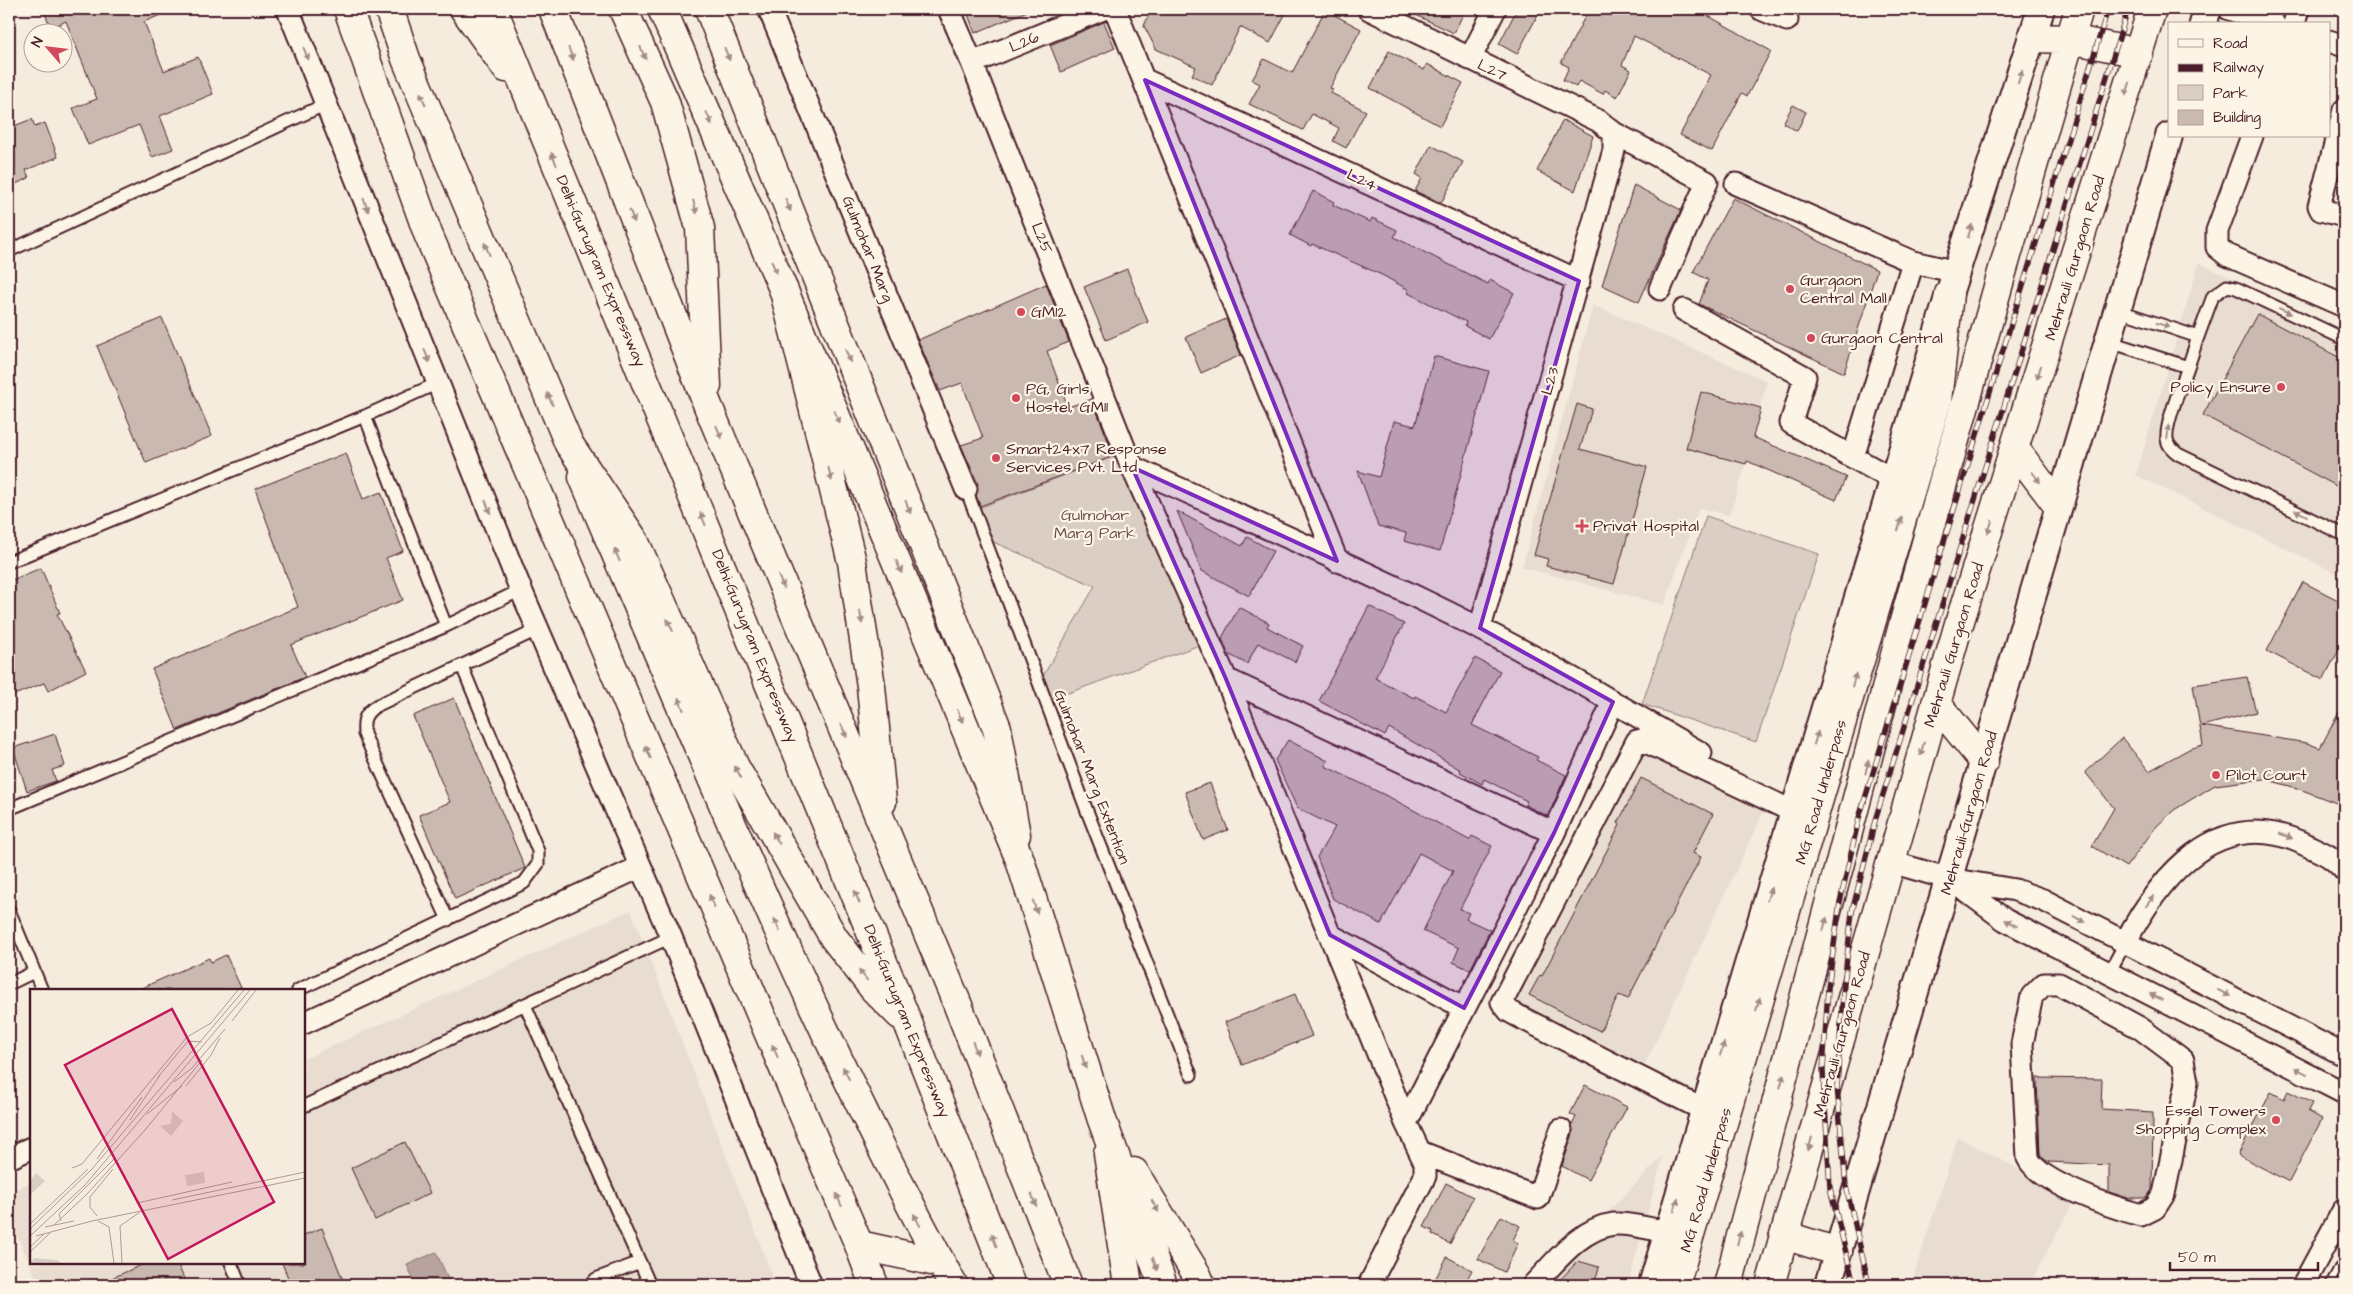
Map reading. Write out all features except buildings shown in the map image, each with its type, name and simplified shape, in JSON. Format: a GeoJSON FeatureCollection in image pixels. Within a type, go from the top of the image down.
{"type":"FeatureCollection","features":[{"type":"Feature","properties":{"kind":"main road"},"geometry":{"type":"LineString","coordinates":[[348,9],[428,234],[859,1245],[874,1285]]}},
{"type":"Feature","properties":{"kind":"main road"},"geometry":{"type":"LineString","coordinates":[[388,9],[406,59],[569,444],[798,973],[904,1195],[946,1274]]}},
{"type":"Feature","properties":{"kind":"main road"},"geometry":{"type":"LineString","coordinates":[[464,9],[532,106]]}},
{"type":"Feature","properties":{"kind":"main road","name":"Delhi-Gurugram Expressway"},"geometry":{"type":"LineString","coordinates":[[493,9],[616,304],[908,1023],[1012,1285]]}},
{"type":"Feature","properties":{"kind":"main road"},"geometry":{"type":"LineString","coordinates":[[553,9],[708,406],[957,1003],[1068,1285]]}},
{"type":"Feature","properties":{"kind":"main road"},"geometry":{"type":"LineString","coordinates":[[623,9],[665,102],[700,228],[708,406]]}},
{"type":"Feature","properties":{"kind":"main road"},"geometry":{"type":"LineString","coordinates":[[662,9],[784,291],[1020,860],[1102,1120],[1163,1285]]}},
{"type":"Feature","properties":{"kind":"main road"},"geometry":{"type":"LineString","coordinates":[[709,9],[997,728],[1020,860]]}},
{"type":"Feature","properties":{"kind":"main road"},"geometry":{"type":"LineString","coordinates":[[1728,1285],[1904,625],[2001,276],[2079,9]]}},
{"type":"Feature","properties":{"kind":"main road","name":"Mehrauli Gurgaon Road"},"geometry":{"type":"LineString","coordinates":[[1770,1285],[1936,703],[2152,9]]}},
{"type":"Feature","properties":{"kind":"main road"},"geometry":{"type":"LineString","coordinates":[[2032,38],[2070,39],[2139,53]]}},
{"type":"Feature","properties":{"kind":"main road","name":"MG Road Underpass"},"geometry":{"type":"LineString","coordinates":[[1675,1285],[1937,401],[1953,283]]}},
{"type":"Feature","properties":{"kind":"main road"},"geometry":{"type":"LineString","coordinates":[[784,291],[852,562],[870,676],[884,828]]}},
{"type":"Feature","properties":{"kind":"main road"},"geometry":{"type":"LineString","coordinates":[[569,444],[634,540],[735,767],[834,938],[873,988],[908,1023]]}},
{"type":"Feature","properties":{"kind":"main road"},"geometry":{"type":"LineString","coordinates":[[2015,449],[2058,506]]}},
{"type":"Feature","properties":{"kind":"main road"},"geometry":{"type":"LineString","coordinates":[[1936,703],[1984,762]]}},
{"type":"Feature","properties":{"kind":"main road"},"geometry":{"type":"LineString","coordinates":[[1102,1120],[1128,1285]]}},
{"type":"Feature","properties":{"kind":"main road"},"geometry":{"type":"LineString","coordinates":[[1102,1120],[1197,1275],[1201,1285]]}},
{"type":"Feature","properties":{"kind":"main road"},"geometry":{"type":"LineString","coordinates":[[1784,1235],[1838,1252]]}},
{"type":"Feature","properties":{"kind":"main road"},"geometry":{"type":"LineString","coordinates":[[859,1245],[946,1274]]}},
{"type":"Feature","properties":{"kind":"street"},"geometry":{"type":"LineString","coordinates":[[288,9],[522,590],[671,937],[811,1285]]}},
{"type":"Feature","properties":{"kind":"street","name":"Gulmohar Marg"},"geometry":{"type":"LineString","coordinates":[[769,9],[966,489]]}},
{"type":"Feature","properties":{"kind":"street","name":"L25"},"geometry":{"type":"LineString","coordinates":[[949,9],[1132,467],[1226,679],[1406,1123],[1425,1163],[1425,1176],[1370,1285]]}},
{"type":"Feature","properties":{"kind":"street","name":"L26"},"geometry":{"type":"LineString","coordinates":[[972,63],[1103,9]]}},
{"type":"Feature","properties":{"kind":"street"},"geometry":{"type":"LineString","coordinates":[[1115,9],[1337,561]]}},
{"type":"Feature","properties":{"kind":"street","name":"L27"},"geometry":{"type":"LineString","coordinates":[[1369,9],[1598,121],[1614,133],[1708,182],[1660,289]]}},
{"type":"Feature","properties":{"kind":"street"},"geometry":{"type":"LineString","coordinates":[[1470,59],[1495,9]]}},
{"type":"Feature","properties":{"kind":"street"},"geometry":{"type":"LineString","coordinates":[[1761,9],[1787,20]]}},
{"type":"Feature","properties":{"kind":"street"},"geometry":{"type":"LineString","coordinates":[[1652,1285],[1953,283],[2041,9]]}},
{"type":"Feature","properties":{"kind":"street"},"geometry":{"type":"LineString","coordinates":[[2204,22],[2208,9]]}},
{"type":"Feature","properties":{"kind":"street"},"geometry":{"type":"LineString","coordinates":[[2229,9],[2268,22]]}},
{"type":"Feature","properties":{"kind":"street"},"geometry":{"type":"LineString","coordinates":[[2295,22],[2298,9]]}},
{"type":"Feature","properties":{"kind":"street"},"geometry":{"type":"LineString","coordinates":[[2330,41],[2344,46]]}},
{"type":"Feature","properties":{"kind":"street","name":"L24"},"geometry":{"type":"LineString","coordinates":[[1145,80],[1579,281]]}},
{"type":"Feature","properties":{"kind":"street"},"geometry":{"type":"LineString","coordinates":[[2344,110],[2319,206],[2321,210],[2344,216]]}},
{"type":"Feature","properties":{"kind":"street","name":"L23"},"geometry":{"type":"LineString","coordinates":[[1480,628],[1579,281],[1614,150],[1614,133]]}},
{"type":"Feature","properties":{"kind":"street","name":"Mehrauli-Gurgaon Road"},"geometry":{"type":"LineString","coordinates":[[1828,1285],[2168,138]]}},
{"type":"Feature","properties":{"kind":"street"},"geometry":{"type":"LineString","coordinates":[[2251,138],[2217,231],[2217,247],[2227,255],[2344,306]]}},
{"type":"Feature","properties":{"kind":"street"},"geometry":{"type":"LineString","coordinates":[[1736,184],[1913,262],[1953,283]]}},
{"type":"Feature","properties":{"kind":"street"},"geometry":{"type":"LineString","coordinates":[[1853,457],[1913,262]]}},
{"type":"Feature","properties":{"kind":"street"},"geometry":{"type":"LineString","coordinates":[[1684,310],[1785,364],[1805,377],[1791,422],[1894,480]]}},
{"type":"Feature","properties":{"kind":"street"},"geometry":{"type":"LineString","coordinates":[[1132,467],[1480,628],[1557,668],[1705,756],[1796,807]]}},
{"type":"Feature","properties":{"kind":"street"},"geometry":{"type":"LineString","coordinates":[[1226,679],[1554,833]]}},
{"type":"Feature","properties":{"kind":"street"},"geometry":{"type":"LineString","coordinates":[[1406,1123],[1554,833],[1613,702]]}},
{"type":"Feature","properties":{"kind":"street"},"geometry":{"type":"LineString","coordinates":[[1704,1110],[1518,1016],[1509,1011],[1502,1002],[1637,741],[1642,740],[1796,807]]}},
{"type":"Feature","properties":{"kind":"street"},"geometry":{"type":"LineString","coordinates":[[2125,943],[2139,916],[2176,867],[2208,844],[2234,835],[2243,832],[2280,834],[2333,857],[2344,870]]}},
{"type":"Feature","properties":{"kind":"street"},"geometry":{"type":"LineString","coordinates":[[1891,862],[1950,879],[2015,890],[2044,900],[2344,1055]]}},
{"type":"Feature","properties":{"kind":"street"},"geometry":{"type":"LineString","coordinates":[[305,1023],[640,868]]}},
{"type":"Feature","properties":{"kind":"street"},"geometry":{"type":"LineString","coordinates":[[1950,879],[2005,920],[2344,1094]]}},
{"type":"Feature","properties":{"kind":"street"},"geometry":{"type":"LineString","coordinates":[[1330,935],[1464,1008]]}},
{"type":"Feature","properties":{"kind":"street"},"geometry":{"type":"LineString","coordinates":[[2094,1003],[2109,973]]}},
{"type":"Feature","properties":{"kind":"street"},"geometry":{"type":"LineString","coordinates":[[2044,984],[2059,984],[2094,1003],[2140,1028],[2174,1052],[2183,1060],[2186,1071],[2186,1082],[2164,1194],[2155,1208],[2141,1215],[2110,1207],[2050,1178],[2035,1169],[2028,1158],[2022,1044],[2032,996],[2044,984]]}},
{"type":"Feature","properties":{"kind":"street"},"geometry":{"type":"LineString","coordinates":[[1420,1152],[1538,1198],[1561,1130]]}},
{"type":"Feature","properties":{"kind":"street"},"geometry":{"type":"LineString","coordinates":[[9,1158],[30,1148]]}},
{"type":"Feature","properties":{"kind":"street"},"geometry":{"type":"LineString","coordinates":[[2303,1285],[2344,1209]]}},
{"type":"Feature","properties":{"kind":"street"},"geometry":{"type":"LineString","coordinates":[[1533,1285],[1580,1238],[1598,1227],[1616,1224],[1668,1232]]}},
{"type":"Feature","properties":{"kind":"street"},"geometry":{"type":"LineString","coordinates":[[2337,1285],[2344,1272]]}},
{"type":"Feature","properties":{"kind":"lane"},"geometry":{"type":"LineString","coordinates":[[9,251],[326,104]]}},
{"type":"Feature","properties":{"kind":"lane"},"geometry":{"type":"LineString","coordinates":[[2344,340],[2236,288],[2227,286],[2213,296],[2168,428],[2167,439],[2170,448],[2178,454],[2344,535]]}},
{"type":"Feature","properties":{"kind":"lane"},"geometry":{"type":"LineString","coordinates":[[2116,310],[2198,338]]}},
{"type":"Feature","properties":{"kind":"lane"},"geometry":{"type":"LineString","coordinates":[[2107,341],[2188,367]]}},
{"type":"Feature","properties":{"kind":"lane"},"geometry":{"type":"LineString","coordinates":[[9,562],[365,416],[438,383]]}},
{"type":"Feature","properties":{"kind":"lane"},"geometry":{"type":"LineString","coordinates":[[365,416],[446,626]]}},
{"type":"Feature","properties":{"kind":"lane","name":"Gulmohar Marg Extention"},"geometry":{"type":"LineString","coordinates":[[966,489],[1087,810],[1191,1075]]}},
{"type":"Feature","properties":{"kind":"lane"},"geometry":{"type":"LineString","coordinates":[[9,809],[446,626],[522,590]]}},
{"type":"Feature","properties":{"kind":"lane"},"geometry":{"type":"LineString","coordinates":[[448,920],[364,734],[363,722],[366,713],[376,706],[539,629]]}},
{"type":"Feature","properties":{"kind":"lane"},"geometry":{"type":"LineString","coordinates":[[300,989],[524,883],[538,864],[538,851],[462,666]]}},
{"type":"Feature","properties":{"kind":"lane"},"geometry":{"type":"LineString","coordinates":[[9,910],[42,989]]}},
{"type":"Feature","properties":{"kind":"lane"},"geometry":{"type":"LineString","coordinates":[[305,1106],[671,937]]}},
{"type":"Feature","properties":{"kind":"lane"},"geometry":{"type":"LineString","coordinates":[[2109,973],[2125,943]]}},
{"type":"Feature","properties":{"kind":"lane"},"geometry":{"type":"LineString","coordinates":[[9,984],[34,972]]}},
{"type":"Feature","properties":{"kind":"lane"},"geometry":{"type":"LineString","coordinates":[[525,1004],[650,1285]]}},
{"type":"Feature","properties":{"kind":"lane"},"geometry":{"type":"LineString","coordinates":[[590,1285],[596,1279],[640,1262]]}},
{"type":"Feature","properties":{"kind":"lane"},"geometry":{"type":"LineString","coordinates":[[231,1264],[240,1285]]}},
{"type":"Feature","properties":{"kind":"highlighted area"},"geometry":{"type":"Polygon","coordinates":[[[1145,80],[1579,281],[1480,628],[1613,702],[1554,833],[1464,1008],[1330,935],[1226,679],[1132,467],[1337,561],[1145,80]]]}},
{"type":"Feature","properties":{"kind":"shaded area"},"geometry":{"type":"Polygon","coordinates":[[[2199,263],[2344,330],[2344,577],[2136,475],[2199,263]]]}},
{"type":"Feature","properties":{"kind":"shaded area"},"geometry":{"type":"Polygon","coordinates":[[[1593,305],[1767,381],[1742,477],[1729,515],[1699,508],[1664,605],[1522,567],[1593,305]]]}},
{"type":"Feature","properties":{"kind":"shaded area"},"geometry":{"type":"Polygon","coordinates":[[[1639,730],[1770,798],[1634,1088],[1491,1009],[1639,730]]]}},
{"type":"Feature","properties":{"kind":"shaded area"},"geometry":{"type":"Polygon","coordinates":[[[631,910],[776,1285],[39,1285],[9,1216],[9,1192],[30,1182],[30,1264],[305,1264],[305,1059],[631,910]]]}},
{"type":"Feature","properties":{"kind":"shaded area"},"geometry":{"type":"Polygon","coordinates":[[[1958,1137],[2075,1199],[2029,1285],[1911,1285],[1958,1137]]]}},
{"type":"Feature","properties":{"kind":"shaded area"},"geometry":{"type":"Polygon","coordinates":[[[1663,1156],[1628,1285],[1536,1285],[1663,1156]]]}},
{"type":"Feature","properties":{"kind":"shaded area"},"geometry":{"type":"Polygon","coordinates":[[[436,1252],[451,1285],[416,1285],[407,1265],[436,1252]]]}},
{"type":"Feature","properties":{"kind":"green space","name":"Gulmohar Marg Park"},"geometry":{"type":"Polygon","coordinates":[[[1123,453],[1205,643],[1052,699],[1039,683],[1095,586],[984,538],[973,510],[1123,453]]]}},
{"type":"Feature","properties":{"kind":"green space"},"geometry":{"type":"Polygon","coordinates":[[[1706,516],[1819,554],[1756,742],[1642,704],[1706,516]]]}},
{"type":"Feature","properties":{"kind":"railway"},"geometry":{"type":"LineString","coordinates":[[1854,1285],[1830,1188],[1823,1071],[1828,988],[1840,902],[1859,818],[2108,9]]}},
{"type":"Feature","properties":{"kind":"railway"},"geometry":{"type":"LineString","coordinates":[[1869,1285],[1846,1186],[1837,1087],[1843,994],[1852,912],[1876,817],[2128,9]]}},
{"type":"Feature","properties":{"kind":"place","name":"Gurgaon Central Mall"},"geometry":{"type":"Point","coordinates":[1790,289]}},
{"type":"Feature","properties":{"kind":"place","name":"GM12"},"geometry":{"type":"Point","coordinates":[1021,312]}},
{"type":"Feature","properties":{"kind":"place","name":"Gurgaon Central"},"geometry":{"type":"Point","coordinates":[1811,338]}},
{"type":"Feature","properties":{"kind":"place","name":"Policy Ensure"},"geometry":{"type":"Point","coordinates":[2281,387]}},
{"type":"Feature","properties":{"kind":"place","name":"PG, Girls Hostel, GM11"},"geometry":{"type":"Point","coordinates":[1016,398]}},
{"type":"Feature","properties":{"kind":"place","name":"Smart24x7 Response Services Pvt. Ltd"},"geometry":{"type":"Point","coordinates":[996,458]}},
{"type":"Feature","properties":{"kind":"place","name":"Privat Hospital"},"geometry":{"type":"Point","coordinates":[1582,526]}},
{"type":"Feature","properties":{"kind":"place","name":"Pilot Court"},"geometry":{"type":"Point","coordinates":[2216,775]}},
{"type":"Feature","properties":{"kind":"place","name":"Essel Towers Shopping Complex"},"geometry":{"type":"Point","coordinates":[2276,1120]}}]}
